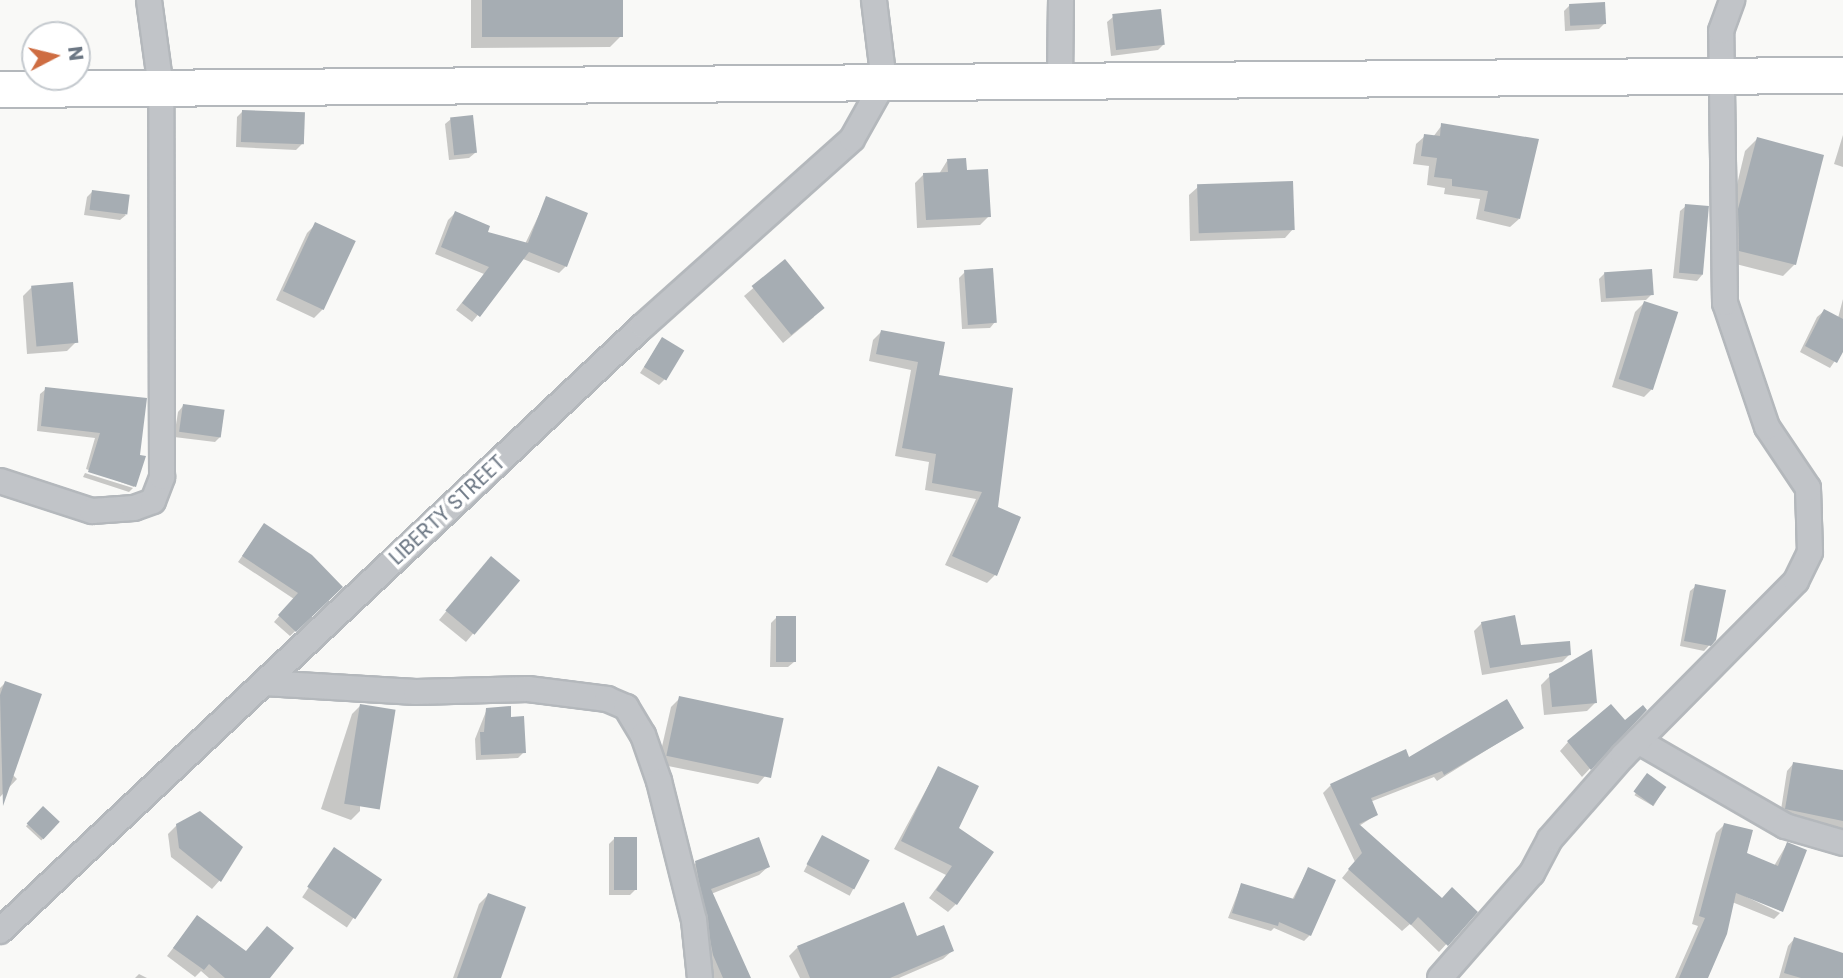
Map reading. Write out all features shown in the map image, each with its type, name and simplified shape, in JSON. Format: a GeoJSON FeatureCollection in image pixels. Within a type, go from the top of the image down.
{"type":"FeatureCollection","features":[{"type":"Feature","properties":{"kind":"main road"},"geometry":{"type":"LineString","coordinates":[[0,89],[1843,75]]}},
{"type":"Feature","properties":{"kind":"street"},"geometry":{"type":"LineString","coordinates":[[0,481],[92,511],[134,509],[152,501],[162,477],[161,88],[149,0]]}},
{"type":"Feature","properties":{"kind":"street"},"geometry":{"type":"LineString","coordinates":[[874,0],[884,82]]}},
{"type":"Feature","properties":{"kind":"street"},"geometry":{"type":"LineString","coordinates":[[1060,81],[1061,0]]}},
{"type":"Feature","properties":{"kind":"street"},"geometry":{"type":"LineString","coordinates":[[1440,978],[1532,873],[1550,839],[1638,741],[1796,582],[1810,552],[1808,488],[1767,427],[1726,303],[1721,31],[1732,0]]}},
{"type":"Feature","properties":{"kind":"street","name":"LIBERTY STREET"},"geometry":{"type":"LineString","coordinates":[[0,931],[643,326],[852,139],[884,82]]}},
{"type":"Feature","properties":{"kind":"street"},"geometry":{"type":"LineString","coordinates":[[264,683],[416,692],[528,689],[607,699],[626,707],[643,735],[659,781],[694,920],[700,978]]}},
{"type":"Feature","properties":{"kind":"street"},"geometry":{"type":"LineString","coordinates":[[1638,741],[1785,826],[1843,843]]}},
{"type":"Feature","properties":{"kind":"building"},"geometry":{"type":"Polygon","coordinates":[[[482,0],[623,0],[623,37],[482,37],[482,0]]]}},
{"type":"Feature","properties":{"kind":"building"},"geometry":{"type":"Polygon","coordinates":[[[1605,2],[1606,24],[1570,26],[1569,4],[1605,2]]]}},
{"type":"Feature","properties":{"kind":"building"},"geometry":{"type":"Polygon","coordinates":[[[1161,9],[1165,45],[1116,50],[1112,14],[1161,9]]]}},
{"type":"Feature","properties":{"kind":"building"},"geometry":{"type":"Polygon","coordinates":[[[242,110],[305,112],[304,144],[241,142],[242,110]]]}},
{"type":"Feature","properties":{"kind":"building"},"geometry":{"type":"Polygon","coordinates":[[[473,115],[477,153],[454,155],[450,117],[473,115]]]}},
{"type":"Feature","properties":{"kind":"building"},"geometry":{"type":"Polygon","coordinates":[[[1441,123],[1539,139],[1520,219],[1484,211],[1488,191],[1452,186],[1452,179],[1434,177],[1437,158],[1421,156],[1424,134],[1440,136],[1441,123]]]}},
{"type":"Feature","properties":{"kind":"building"},"geometry":{"type":"Polygon","coordinates":[[[1757,137],[1824,155],[1796,265],[1739,251],[1738,209],[1757,137]]]}},
{"type":"Feature","properties":{"kind":"building"},"geometry":{"type":"Polygon","coordinates":[[[966,158],[967,170],[988,169],[991,217],[926,220],[923,173],[948,172],[947,159],[966,158]]]}},
{"type":"Feature","properties":{"kind":"building"},"geometry":{"type":"Polygon","coordinates":[[[1293,181],[1295,230],[1199,233],[1197,184],[1293,181]]]}},
{"type":"Feature","properties":{"kind":"building"},"geometry":{"type":"Polygon","coordinates":[[[92,190],[130,195],[127,214],[90,210],[92,190]]]}},
{"type":"Feature","properties":{"kind":"building"},"geometry":{"type":"Polygon","coordinates":[[[546,196],[588,213],[567,267],[529,252],[480,317],[462,303],[489,267],[441,247],[455,211],[490,226],[488,232],[528,243],[546,196]]]}},
{"type":"Feature","properties":{"kind":"building"},"geometry":{"type":"Polygon","coordinates":[[[1685,204],[1709,206],[1703,275],[1679,273],[1685,204]]]}},
{"type":"Feature","properties":{"kind":"building"},"geometry":{"type":"Polygon","coordinates":[[[315,222],[356,241],[324,310],[283,291],[315,222]]]}},
{"type":"Feature","properties":{"kind":"building"},"geometry":{"type":"Polygon","coordinates":[[[785,259],[825,308],[791,335],[752,286],[785,259]]]}},
{"type":"Feature","properties":{"kind":"building"},"geometry":{"type":"Polygon","coordinates":[[[993,268],[997,323],[968,325],[964,270],[993,268]]]}},
{"type":"Feature","properties":{"kind":"building"},"geometry":{"type":"Polygon","coordinates":[[[1652,269],[1654,295],[1606,298],[1604,272],[1652,269]]]}},
{"type":"Feature","properties":{"kind":"building"},"geometry":{"type":"Polygon","coordinates":[[[73,282],[78,343],[36,346],[31,286],[73,282]]]}},
{"type":"Feature","properties":{"kind":"building"},"geometry":{"type":"Polygon","coordinates":[[[1644,301],[1678,312],[1653,390],[1619,379],[1644,301]]]}},
{"type":"Feature","properties":{"kind":"building"},"geometry":{"type":"Polygon","coordinates":[[[1824,309],[1843,319],[1843,352],[1837,363],[1805,346],[1824,309]]]}},
{"type":"Feature","properties":{"kind":"building"},"geometry":{"type":"Polygon","coordinates":[[[881,330],[945,342],[939,375],[1013,388],[998,507],[1021,517],[997,576],[952,556],[982,492],[932,483],[936,454],[902,448],[918,362],[876,354],[881,330]]]}},
{"type":"Feature","properties":{"kind":"building"},"geometry":{"type":"Polygon","coordinates":[[[662,337],[684,350],[666,380],[644,367],[662,337]]]}},
{"type":"Feature","properties":{"kind":"building"},"geometry":{"type":"Polygon","coordinates":[[[45,387],[147,398],[140,455],[146,456],[136,487],[88,472],[100,433],[41,426],[45,387]]]}},
{"type":"Feature","properties":{"kind":"building"},"geometry":{"type":"Polygon","coordinates":[[[183,404],[225,410],[221,438],[179,432],[183,404]]]}},
{"type":"Feature","properties":{"kind":"building"},"geometry":{"type":"Polygon","coordinates":[[[264,523],[312,555],[343,587],[296,632],[278,615],[298,593],[242,556],[264,523]]]}},
{"type":"Feature","properties":{"kind":"building"},"geometry":{"type":"Polygon","coordinates":[[[491,556],[520,580],[474,635],[445,610],[491,556]]]}},
{"type":"Feature","properties":{"kind":"building"},"geometry":{"type":"Polygon","coordinates":[[[1695,584],[1726,590],[1716,640],[1711,646],[1684,641],[1695,584]]]}},
{"type":"Feature","properties":{"kind":"building"},"geometry":{"type":"Polygon","coordinates":[[[1515,615],[1521,645],[1570,641],[1571,655],[1490,668],[1481,622],[1515,615]]]}},
{"type":"Feature","properties":{"kind":"building"},"geometry":{"type":"Polygon","coordinates":[[[776,616],[796,616],[796,662],[776,662],[776,616]]]}},
{"type":"Feature","properties":{"kind":"building"},"geometry":{"type":"Polygon","coordinates":[[[1592,649],[1597,703],[1552,707],[1549,674],[1592,649]]]}},
{"type":"Feature","properties":{"kind":"building"},"geometry":{"type":"Polygon","coordinates":[[[5,681],[42,694],[3,806],[0,695],[5,681]]]}},
{"type":"Feature","properties":{"kind":"building"},"geometry":{"type":"Polygon","coordinates":[[[679,696],[784,718],[771,778],[666,756],[679,696]]]}},
{"type":"Feature","properties":{"kind":"building"},"geometry":{"type":"Polygon","coordinates":[[[1507,699],[1524,728],[1444,775],[1442,771],[1371,798],[1378,815],[1359,824],[1442,898],[1452,887],[1478,912],[1448,946],[1418,917],[1411,925],[1348,869],[1362,853],[1330,784],[1406,749],[1409,757],[1507,699]]]}},
{"type":"Feature","properties":{"kind":"building"},"geometry":{"type":"Polygon","coordinates":[[[360,704],[396,710],[380,809],[344,804],[360,704]]]}},
{"type":"Feature","properties":{"kind":"building"},"geometry":{"type":"Polygon","coordinates":[[[1611,704],[1625,720],[1643,705],[1647,710],[1591,770],[1567,741],[1611,704]]]}},
{"type":"Feature","properties":{"kind":"building"},"geometry":{"type":"Polygon","coordinates":[[[511,706],[511,717],[524,716],[526,753],[481,755],[480,732],[484,732],[486,708],[511,706]]]}},
{"type":"Feature","properties":{"kind":"building"},"geometry":{"type":"Polygon","coordinates":[[[1793,762],[1843,770],[1843,821],[1785,809],[1793,762]]]}},
{"type":"Feature","properties":{"kind":"building"},"geometry":{"type":"Polygon","coordinates":[[[938,766],[979,786],[959,828],[994,852],[957,905],[936,890],[952,866],[901,841],[938,766]]]}},
{"type":"Feature","properties":{"kind":"building"},"geometry":{"type":"Polygon","coordinates":[[[1647,773],[1666,787],[1653,806],[1633,792],[1647,773]]]}},
{"type":"Feature","properties":{"kind":"building"},"geometry":{"type":"Polygon","coordinates":[[[43,806],[60,822],[43,839],[27,824],[43,806]]]}},
{"type":"Feature","properties":{"kind":"building"},"geometry":{"type":"Polygon","coordinates":[[[200,811],[243,847],[221,882],[179,848],[176,824],[200,811]]]}},
{"type":"Feature","properties":{"kind":"building"},"geometry":{"type":"Polygon","coordinates":[[[1724,823],[1753,830],[1747,853],[1778,866],[1787,842],[1807,850],[1783,912],[1736,893],[1727,934],[1708,978],[1679,978],[1705,918],[1699,916],[1724,823]]]}},
{"type":"Feature","properties":{"kind":"building"},"geometry":{"type":"Polygon","coordinates":[[[822,835],[870,860],[854,889],[807,864],[822,835]]]}},
{"type":"Feature","properties":{"kind":"building"},"geometry":{"type":"Polygon","coordinates":[[[614,837],[637,837],[637,890],[614,890],[614,837]]]}},
{"type":"Feature","properties":{"kind":"building"},"geometry":{"type":"Polygon","coordinates":[[[759,837],[770,867],[711,889],[751,978],[723,978],[713,955],[695,861],[759,837]]]}},
{"type":"Feature","properties":{"kind":"building"},"geometry":{"type":"Polygon","coordinates":[[[334,847],[382,879],[355,919],[307,887],[334,847]]]}},
{"type":"Feature","properties":{"kind":"building"},"geometry":{"type":"Polygon","coordinates":[[[1308,867],[1336,880],[1311,936],[1279,922],[1278,926],[1232,913],[1241,883],[1294,899],[1308,867]]]}},
{"type":"Feature","properties":{"kind":"building"},"geometry":{"type":"Polygon","coordinates":[[[488,893],[526,907],[501,978],[457,978],[488,893]]]}},
{"type":"Feature","properties":{"kind":"building"},"geometry":{"type":"Polygon","coordinates":[[[904,902],[917,936],[944,925],[954,951],[890,978],[810,978],[797,946],[904,902]]]}},
{"type":"Feature","properties":{"kind":"building"},"geometry":{"type":"Polygon","coordinates":[[[197,915],[246,951],[267,926],[294,948],[270,978],[225,978],[209,964],[204,970],[173,948],[197,915]]]}},
{"type":"Feature","properties":{"kind":"building"},"geometry":{"type":"Polygon","coordinates":[[[1794,937],[1843,953],[1843,978],[1801,978],[1784,973],[1794,937]]]}}]}
